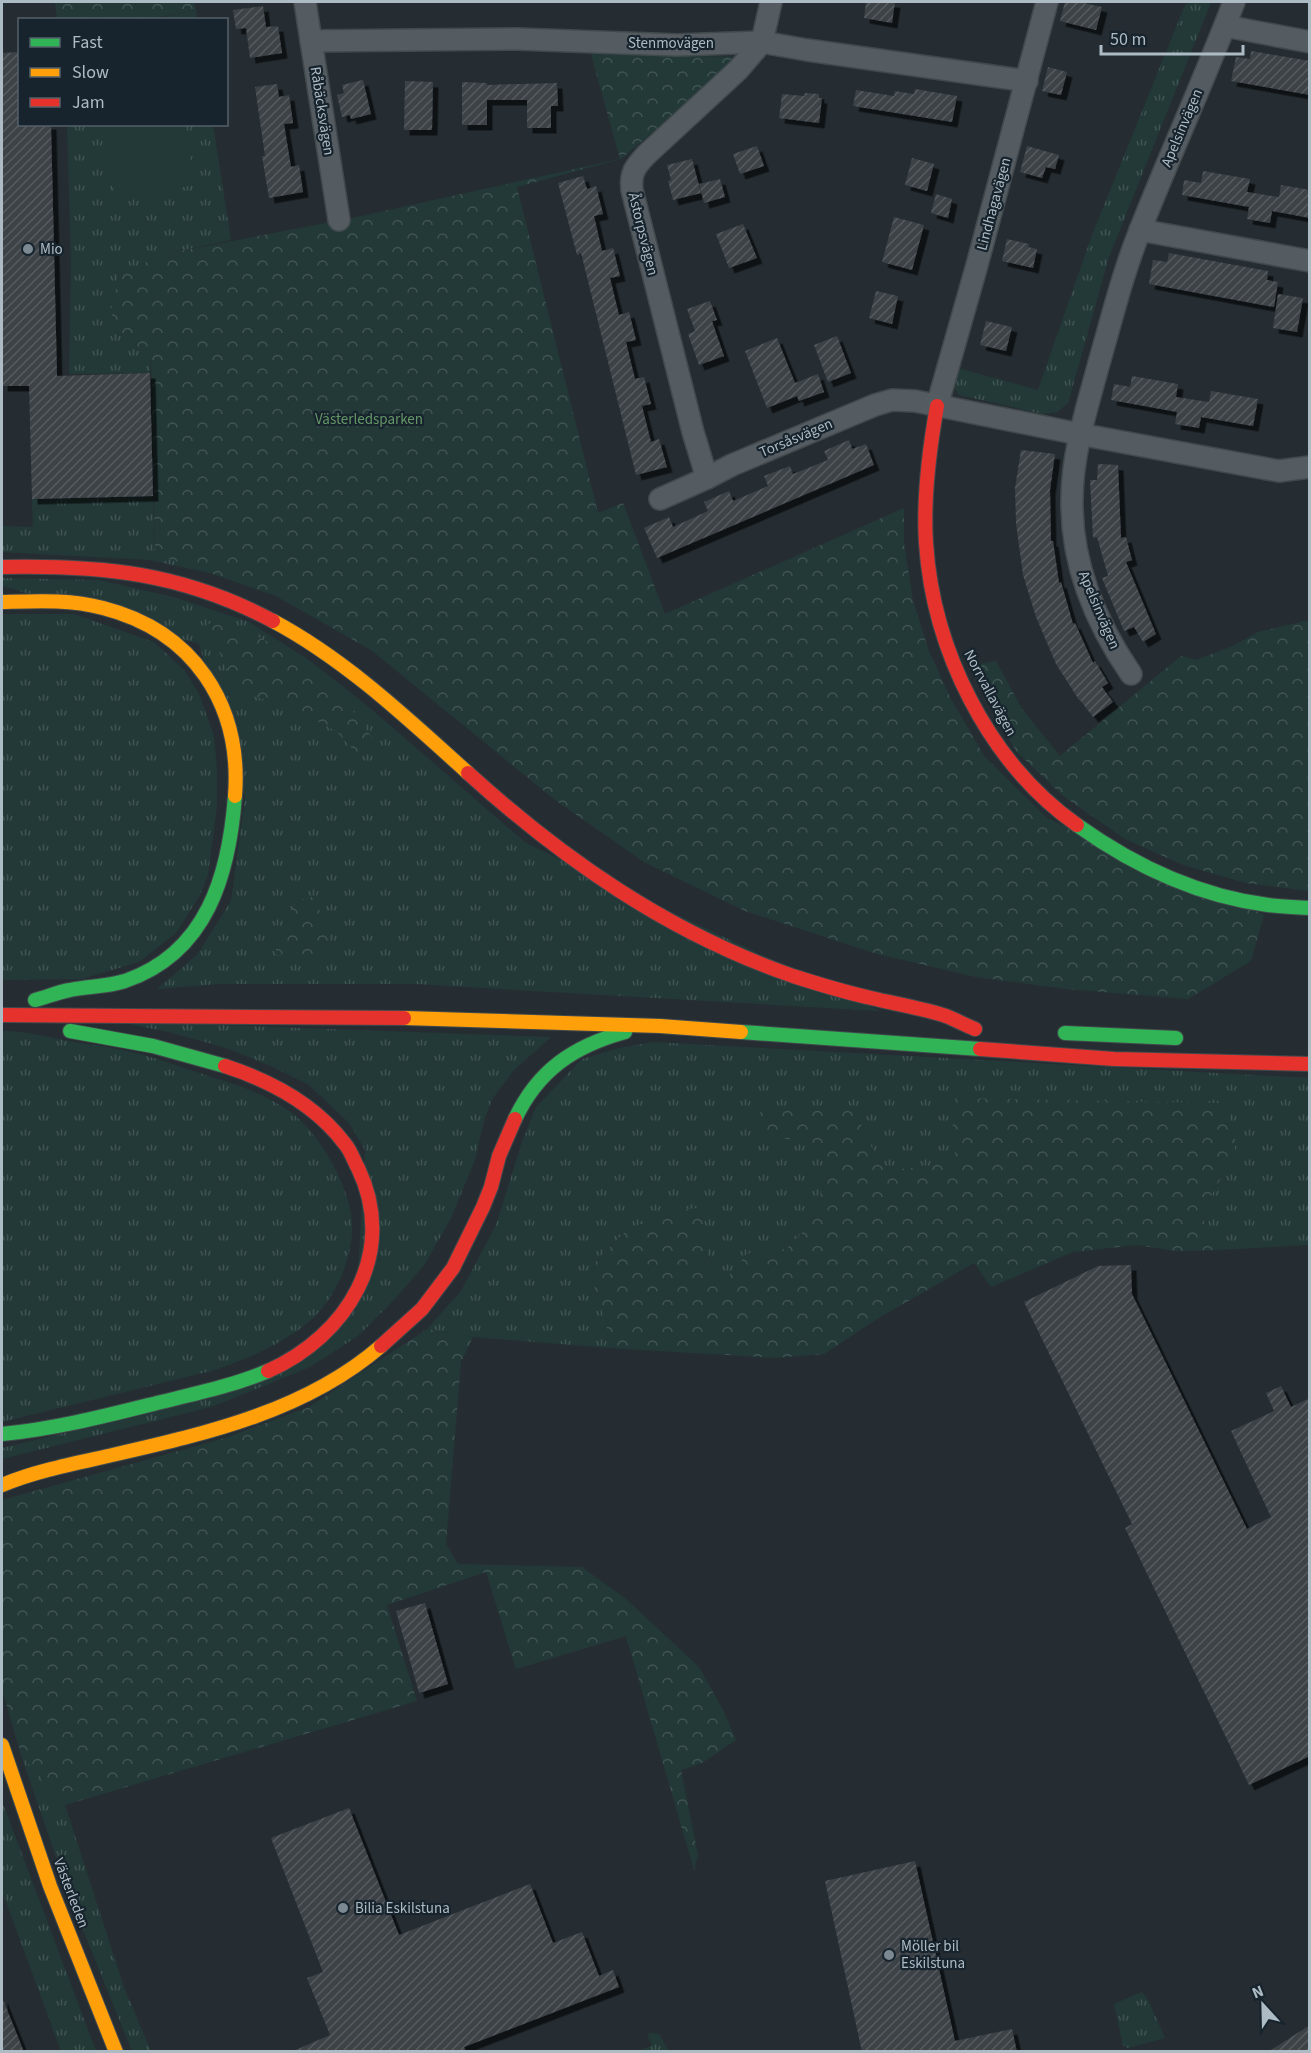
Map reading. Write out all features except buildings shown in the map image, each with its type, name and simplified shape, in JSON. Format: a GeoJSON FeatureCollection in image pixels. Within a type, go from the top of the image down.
{"type":"FeatureCollection","features":[{"type":"Feature","properties":{"kind":"main road","name":"Norrvallavägen"},"geometry":{"type":"LineString","coordinates":[[937,406],[930,442],[925,491],[927,556],[931,587],[948,647],[980,714],[1006,757],[1039,793],[1077,825],[1118,853],[1160,875],[1202,891],[1242,901],[1271,906],[1310,908]]}},
{"type":"Feature","properties":{"kind":"main road"},"geometry":{"type":"LineString","coordinates":[[2,567],[96,568],[152,576],[199,588],[250,608],[329,656],[374,690],[527,824],[602,880],[672,923],[719,946],[831,988],[941,1014],[980,1029],[939,1027]]}},
{"type":"Feature","properties":{"kind":"main road"},"geometry":{"type":"LineString","coordinates":[[2,603],[70,602],[136,618],[162,632],[185,649],[207,674],[220,699],[229,725],[235,754],[236,796],[227,860],[212,903],[200,924],[184,944],[152,969],[124,981],[97,988],[71,990],[29,1000],[92,1000]]}},
{"type":"Feature","properties":{"kind":"main road"},"geometry":{"type":"LineString","coordinates":[[633,1011],[678,1013]]}},
{"type":"Feature","properties":{"kind":"main road"},"geometry":{"type":"LineString","coordinates":[[2,1015],[369,1017],[660,1026],[1114,1059],[1310,1064]]}},
{"type":"Feature","properties":{"kind":"main road"},"geometry":{"type":"LineString","coordinates":[[2,1434],[37,1431],[111,1415],[235,1384],[270,1371],[303,1353],[330,1331],[352,1304],[365,1275],[372,1242],[373,1217],[369,1196],[362,1174],[348,1147],[318,1114],[293,1096],[269,1082],[204,1059],[58,1028],[20,1015]]}},
{"type":"Feature","properties":{"kind":"main road"},"geometry":{"type":"LineString","coordinates":[[2,1485],[24,1474],[222,1427],[272,1410],[336,1379],[380,1347],[422,1310],[447,1277],[471,1237],[491,1188],[499,1156],[518,1112],[542,1078],[556,1063],[589,1042],[611,1035],[660,1026]]}},
{"type":"Feature","properties":{"kind":"main road"},"geometry":{"type":"LineString","coordinates":[[1054,1033],[1184,1038]]}},
{"type":"Feature","properties":{"kind":"main road","name":"Västerleden"},"geometry":{"type":"LineString","coordinates":[[2,1745],[50,1886],[116,2052]]}},
{"type":"Feature","properties":{"kind":"street","name":"Råbäcksvägen"},"geometry":{"type":"LineString","coordinates":[[305,2],[339,220]]}},
{"type":"Feature","properties":{"kind":"street","name":"Åstorpsvägen"},"geometry":{"type":"LineString","coordinates":[[707,478],[693,432],[632,190],[631,178],[633,169],[646,155],[738,70],[762,42],[771,2]]}},
{"type":"Feature","properties":{"kind":"street","name":"Lindhagavägen"},"geometry":{"type":"LineString","coordinates":[[937,406],[1047,2]]}},
{"type":"Feature","properties":{"kind":"street","name":"Apelsinvägen"},"geometry":{"type":"LineString","coordinates":[[1131,674],[1116,652],[1099,618],[1082,574],[1076,549],[1072,500],[1079,434],[1119,291],[1140,230],[1234,2]]}},
{"type":"Feature","properties":{"kind":"street"},"geometry":{"type":"LineString","coordinates":[[1225,26],[1310,42]]}},
{"type":"Feature","properties":{"kind":"street","name":"Stenmovägen"},"geometry":{"type":"LineString","coordinates":[[311,41],[507,39],[677,45],[762,42],[1027,81]]}},
{"type":"Feature","properties":{"kind":"street"},"geometry":{"type":"LineString","coordinates":[[1140,230],[1310,261]]}},
{"type":"Feature","properties":{"kind":"street","name":"Torsåsvägen"},"geometry":{"type":"LineString","coordinates":[[660,499],[732,465],[875,405],[892,400],[902,400],[937,406]]}},
{"type":"Feature","properties":{"kind":"street"},"geometry":{"type":"LineString","coordinates":[[937,406],[1280,471],[1310,467]]}},
{"type":"Feature","properties":{"kind":"green space"},"geometry":{"type":"Polygon","coordinates":[[[55,2],[194,2],[196,10],[155,18],[57,18],[55,2]]]}},
{"type":"Feature","properties":{"kind":"green space"},"geometry":{"type":"Polygon","coordinates":[[[1189,2],[1211,2],[1109,257],[1068,403],[1057,412],[1043,414],[959,395],[952,383],[958,368],[1038,390],[1092,235],[1185,5],[1189,2]]]}},
{"type":"Feature","properties":{"kind":"green space"},"geometry":{"type":"Polygon","coordinates":[[[196,10],[197,18],[159,18],[196,10]]]}},
{"type":"Feature","properties":{"kind":"green space","name":"Västerledsparken"},"geometry":{"type":"Polygon","coordinates":[[[591,54],[742,57],[621,159],[517,187],[598,513],[623,503],[665,614],[904,508],[904,543],[913,601],[929,651],[951,699],[985,757],[1047,818],[1264,915],[1251,961],[1188,999],[1066,989],[976,977],[877,954],[745,911],[644,862],[555,800],[371,650],[276,596],[155,554],[151,355],[117,333],[111,311],[119,274],[165,254],[352,218],[620,159],[591,54]]]}},
{"type":"Feature","properties":{"kind":"green space"},"geometry":{"type":"Polygon","coordinates":[[[67,126],[213,126],[231,240],[165,254],[119,274],[111,311],[117,333],[151,355],[150,373],[69,374],[71,261],[67,126]]]}},
{"type":"Feature","properties":{"kind":"green space"},"geometry":{"type":"Polygon","coordinates":[[[104,126],[185,126],[195,185],[116,198],[104,126]]]}},
{"type":"Feature","properties":{"kind":"green space"},"geometry":{"type":"Polygon","coordinates":[[[153,496],[155,554],[215,574],[149,560],[2,552],[2,526],[33,527],[32,499],[153,496]]]}},
{"type":"Feature","properties":{"kind":"green space"},"geometry":{"type":"Polygon","coordinates":[[[2,578],[99,580],[177,598],[249,622],[309,660],[370,708],[526,843],[880,1011],[415,984],[218,984],[157,989],[197,955],[231,901],[245,798],[199,644],[2,586],[2,578]]]}},
{"type":"Feature","properties":{"kind":"green space"},"geometry":{"type":"Polygon","coordinates":[[[2,614],[74,614],[154,642],[185,671],[199,694],[214,736],[217,769],[217,806],[208,875],[200,895],[176,933],[139,962],[82,979],[2,980],[2,614]]]}},
{"type":"Feature","properties":{"kind":"green space"},"geometry":{"type":"Polygon","coordinates":[[[1309,620],[1309,891],[1246,883],[1183,865],[1125,839],[1063,796],[1016,751],[968,666],[996,661],[1022,709],[1060,756],[1181,656],[1196,660],[1233,646],[1258,632],[1309,620]]]}},
{"type":"Feature","properties":{"kind":"green space"},"geometry":{"type":"Polygon","coordinates":[[[213,621],[255,635],[299,661],[322,678],[344,700],[363,725],[375,742],[374,751],[356,753],[336,731],[294,709],[243,693],[229,677],[216,646],[203,628],[213,621]]]}},
{"type":"Feature","properties":{"kind":"green space"},"geometry":{"type":"Polygon","coordinates":[[[312,897],[324,918],[331,947],[324,954],[312,959],[277,955],[274,941],[297,901],[312,897]]]}},
{"type":"Feature","properties":{"kind":"green space"},"geometry":{"type":"Polygon","coordinates":[[[114,1021],[551,1037],[513,1071],[493,1098],[485,1117],[475,1160],[451,1218],[425,1264],[395,1299],[358,1336],[310,1367],[211,1407],[2,1459],[2,1448],[208,1399],[356,1310],[365,1150],[349,1123],[309,1085],[271,1066],[226,1048],[169,1032],[114,1021]]]}},
{"type":"Feature","properties":{"kind":"green space"},"geometry":{"type":"Polygon","coordinates":[[[2,1031],[36,1034],[140,1054],[250,1090],[292,1113],[312,1133],[329,1158],[343,1186],[351,1213],[351,1242],[348,1256],[337,1285],[321,1310],[300,1329],[277,1343],[215,1370],[2,1422],[2,1031]]]}},
{"type":"Feature","properties":{"kind":"green space"},"geometry":{"type":"Polygon","coordinates":[[[653,1042],[1309,1078],[1309,1245],[1217,1250],[1201,1214],[1221,1178],[1235,1161],[956,1098],[952,1134],[959,1151],[931,1166],[887,1170],[875,1156],[865,1131],[771,1139],[812,1142],[822,1151],[829,1175],[810,1225],[786,1249],[747,1254],[722,1285],[708,1273],[706,1229],[698,1208],[629,1228],[595,1262],[593,1277],[596,1297],[606,1320],[609,1348],[473,1337],[427,1329],[461,1291],[496,1225],[522,1142],[536,1107],[582,1059],[619,1048],[653,1042]]]}},
{"type":"Feature","properties":{"kind":"green space"},"geometry":{"type":"Polygon","coordinates":[[[955,1098],[1224,1103],[1235,1135],[1235,1161],[1221,1178],[1201,1214],[1217,1250],[1176,1251],[1137,1245],[1073,1252],[991,1287],[974,1263],[877,1319],[824,1354],[775,1358],[609,1348],[606,1321],[596,1297],[593,1277],[595,1262],[629,1228],[687,1209],[698,1208],[706,1229],[708,1273],[722,1284],[747,1254],[786,1249],[810,1225],[829,1175],[822,1151],[812,1142],[771,1139],[755,1131],[754,1115],[770,1108],[840,1106],[853,1111],[865,1131],[875,1156],[887,1170],[931,1166],[958,1151],[952,1134],[955,1098]]]}},
{"type":"Feature","properties":{"kind":"green space"},"geometry":{"type":"Polygon","coordinates":[[[427,1329],[473,1337],[461,1362],[446,1544],[458,1564],[582,1567],[626,1599],[699,1667],[724,1712],[736,1740],[702,1763],[681,1770],[698,1855],[694,1870],[626,1636],[516,1669],[486,1572],[387,1605],[417,1701],[65,1805],[21,1755],[2,1689],[2,1500],[225,1438],[309,1407],[427,1329]]]}},
{"type":"Feature","properties":{"kind":"green space"},"geometry":{"type":"Polygon","coordinates":[[[21,1755],[65,1805],[125,1990],[151,2051],[132,2051],[69,1895],[21,1755]]]}},
{"type":"Feature","properties":{"kind":"green space"},"geometry":{"type":"Polygon","coordinates":[[[2,1801],[96,2051],[61,2051],[2,1891],[2,1801]]]}},
{"type":"Feature","properties":{"kind":"green space"},"geometry":{"type":"Polygon","coordinates":[[[1142,1992],[1165,2038],[1128,2048],[1123,2045],[1114,2004],[1142,1992]]]}},
{"type":"Feature","properties":{"kind":"green space"},"geometry":{"type":"Polygon","coordinates":[[[647,2034],[659,2034],[668,2050],[637,2051],[652,2046],[647,2034]]]}},
{"type":"Feature","properties":{"kind":"traffic: fast"},"geometry":{"type":"LineString","coordinates":[[35,1000],[66,991],[125,981],[153,968],[176,951],[194,931],[208,908],[219,882],[227,854],[235,796]]}},
{"type":"Feature","properties":{"kind":"traffic: fast"},"geometry":{"type":"LineString","coordinates":[[1077,825],[1098,840],[1144,866],[1192,886],[1242,901],[1310,908]]}},
{"type":"Feature","properties":{"kind":"traffic: fast"},"geometry":{"type":"LineString","coordinates":[[70,1031],[153,1046],[225,1066]]}},
{"type":"Feature","properties":{"kind":"traffic: fast"},"geometry":{"type":"LineString","coordinates":[[515,1119],[535,1087],[559,1062],[590,1045],[625,1032]]}},
{"type":"Feature","properties":{"kind":"traffic: fast"},"geometry":{"type":"LineString","coordinates":[[741,1032],[980,1049]]}},
{"type":"Feature","properties":{"kind":"traffic: fast"},"geometry":{"type":"LineString","coordinates":[[1065,1033],[1176,1038]]}},
{"type":"Feature","properties":{"kind":"traffic: fast"},"geometry":{"type":"LineString","coordinates":[[2,1434],[41,1429],[99,1417],[213,1389],[268,1371]]}},
{"type":"Feature","properties":{"kind":"traffic: slow"},"geometry":{"type":"LineString","coordinates":[[2,602],[66,602],[103,608],[135,619],[163,634],[186,653],[205,676],[220,702],[230,731],[235,762],[235,796]]}},
{"type":"Feature","properties":{"kind":"traffic: slow"},"geometry":{"type":"LineString","coordinates":[[273,621],[300,636],[351,672],[399,711],[468,773]]}},
{"type":"Feature","properties":{"kind":"traffic: slow"},"geometry":{"type":"LineString","coordinates":[[404,1018],[660,1026],[741,1032]]}},
{"type":"Feature","properties":{"kind":"traffic: slow"},"geometry":{"type":"LineString","coordinates":[[2,1485],[41,1472],[217,1429],[252,1417],[320,1388],[351,1369],[381,1346]]}},
{"type":"Feature","properties":{"kind":"traffic: slow"},"geometry":{"type":"LineString","coordinates":[[2,1745],[50,1886],[116,2052]]}},
{"type":"Feature","properties":{"kind":"traffic: jam"},"geometry":{"type":"LineString","coordinates":[[937,406],[927,474],[926,543],[931,583],[940,623],[953,663],[992,736],[1017,769],[1045,799],[1077,825]]}},
{"type":"Feature","properties":{"kind":"traffic: jam"},"geometry":{"type":"LineString","coordinates":[[2,567],[74,568],[142,575],[207,592],[273,621]]}},
{"type":"Feature","properties":{"kind":"traffic: jam"},"geometry":{"type":"LineString","coordinates":[[468,773],[504,805],[580,864],[661,916],[703,938],[793,976],[851,993],[937,1013],[975,1029]]}},
{"type":"Feature","properties":{"kind":"traffic: jam"},"geometry":{"type":"LineString","coordinates":[[2,1015],[404,1018]]}},
{"type":"Feature","properties":{"kind":"traffic: jam"},"geometry":{"type":"LineString","coordinates":[[980,1049],[1114,1059],[1310,1064]]}},
{"type":"Feature","properties":{"kind":"traffic: jam"},"geometry":{"type":"LineString","coordinates":[[225,1066],[276,1087],[320,1117],[349,1150],[369,1200],[372,1231],[368,1260],[358,1288],[342,1314],[321,1336],[296,1356],[268,1371]]}},
{"type":"Feature","properties":{"kind":"traffic: jam"},"geometry":{"type":"LineString","coordinates":[[381,1346],[422,1309],[453,1268],[483,1207],[499,1156],[515,1119]]}},
{"type":"Feature","properties":{"kind":"place","name":"Mio"},"geometry":{"type":"Point","coordinates":[28,249]}},
{"type":"Feature","properties":{"kind":"place","name":"Bilia Eskilstuna"},"geometry":{"type":"Point","coordinates":[343,1908]}},
{"type":"Feature","properties":{"kind":"place","name":"Möller bil Eskilstuna"},"geometry":{"type":"Point","coordinates":[889,1955]}}]}
